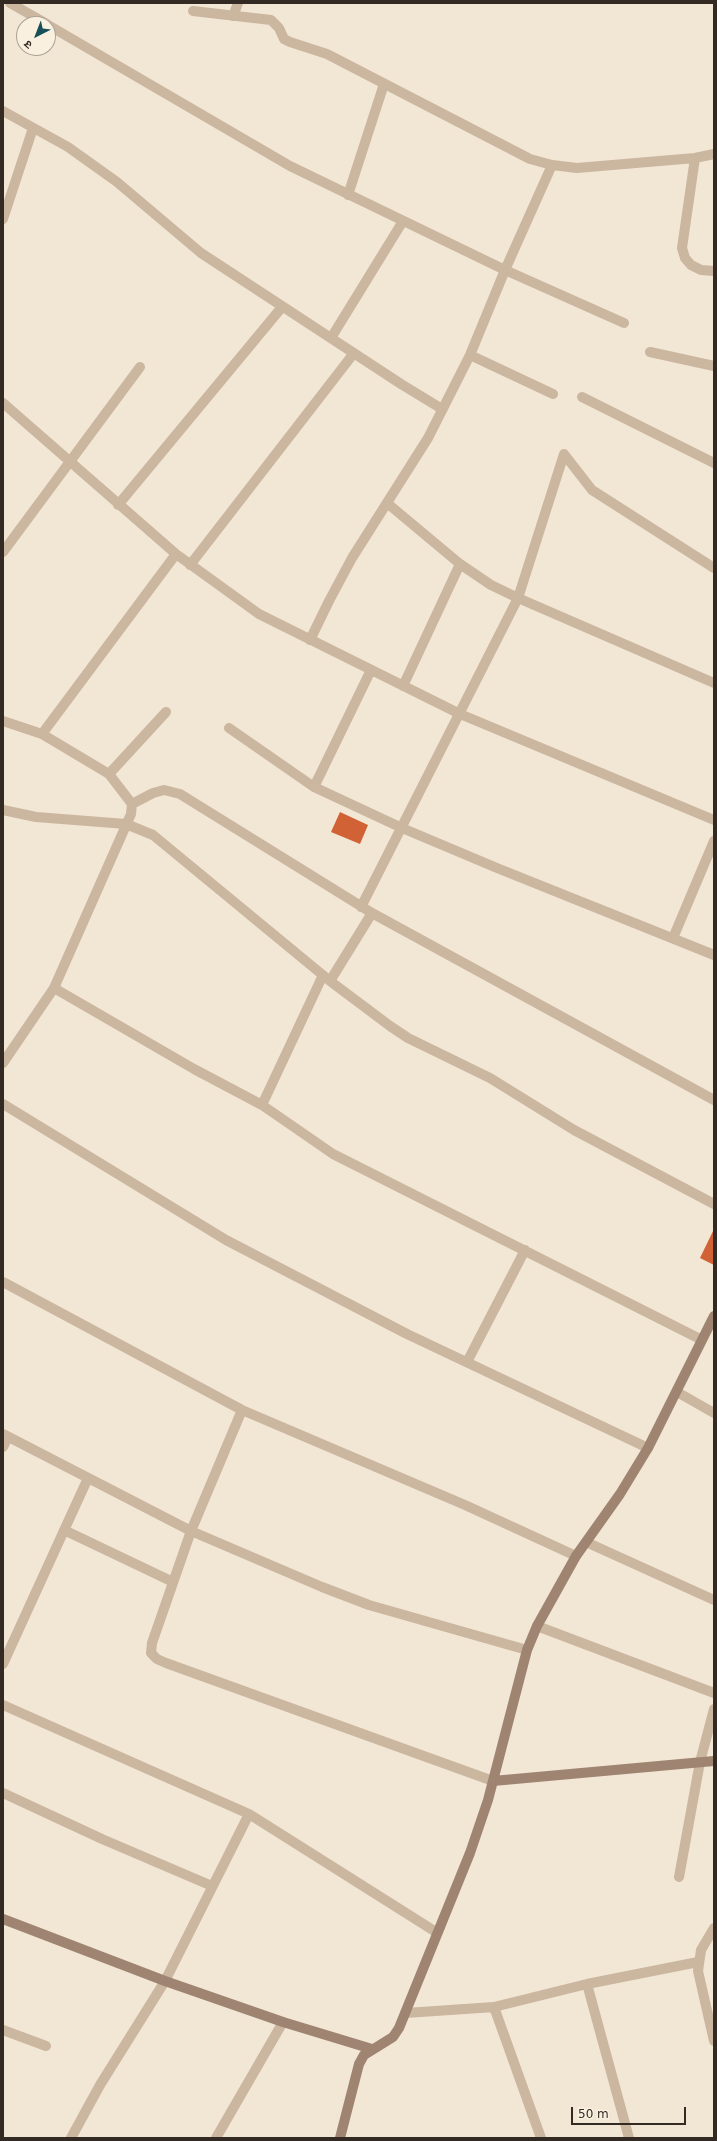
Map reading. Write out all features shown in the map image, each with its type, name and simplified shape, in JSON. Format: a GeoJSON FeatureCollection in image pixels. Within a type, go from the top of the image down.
{"type":"FeatureCollection","features":[{"type":"Feature","properties":{"kind":"street"},"geometry":{"type":"LineString","coordinates":[[10,3],[33,16]]}},
{"type":"Feature","properties":{"kind":"street"},"geometry":{"type":"LineString","coordinates":[[233,16],[238,3]]}},
{"type":"Feature","properties":{"kind":"street"},"geometry":{"type":"LineString","coordinates":[[193,11],[271,20],[279,28],[284,39],[327,54],[530,160],[552,165],[577,168],[694,158],[714,154]]}},
{"type":"Feature","properties":{"kind":"street"},"geometry":{"type":"LineString","coordinates":[[56,29],[290,166],[505,270],[624,323]]}},
{"type":"Feature","properties":{"kind":"street"},"geometry":{"type":"LineString","coordinates":[[348,194],[384,84]]}},
{"type":"Feature","properties":{"kind":"street"},"geometry":{"type":"LineString","coordinates":[[3,111],[68,147],[95,166],[201,253],[282,307],[442,409]]}},
{"type":"Feature","properties":{"kind":"street"},"geometry":{"type":"LineString","coordinates":[[3,219],[33,128]]}},
{"type":"Feature","properties":{"kind":"street"},"geometry":{"type":"LineString","coordinates":[[694,158],[682,248],[685,258],[691,265],[701,270],[714,271]]}},
{"type":"Feature","properties":{"kind":"street"},"geometry":{"type":"LineString","coordinates":[[310,640],[339,581],[387,503],[417,459],[470,355],[505,270],[552,165]]}},
{"type":"Feature","properties":{"kind":"street"},"geometry":{"type":"LineString","coordinates":[[331,338],[402,221]]}},
{"type":"Feature","properties":{"kind":"street"},"geometry":{"type":"LineString","coordinates":[[118,505],[282,307]]}},
{"type":"Feature","properties":{"kind":"street"},"geometry":{"type":"LineString","coordinates":[[650,352],[714,366]]}},
{"type":"Feature","properties":{"kind":"street"},"geometry":{"type":"LineString","coordinates":[[190,564],[354,353]]}},
{"type":"Feature","properties":{"kind":"street"},"geometry":{"type":"LineString","coordinates":[[470,355],[553,394]]}},
{"type":"Feature","properties":{"kind":"street"},"geometry":{"type":"LineString","coordinates":[[3,552],[140,367]]}},
{"type":"Feature","properties":{"kind":"street"},"geometry":{"type":"LineString","coordinates":[[582,397],[714,463]]}},
{"type":"Feature","properties":{"kind":"street"},"geometry":{"type":"LineString","coordinates":[[3,403],[118,505],[176,554],[259,614],[460,714],[714,820]]}},
{"type":"Feature","properties":{"kind":"street"},"geometry":{"type":"LineString","coordinates":[[361,906],[518,598],[564,454],[592,490],[714,568]]}},
{"type":"Feature","properties":{"kind":"street"},"geometry":{"type":"LineString","coordinates":[[387,503],[460,564],[486,582],[518,598],[714,683]]}},
{"type":"Feature","properties":{"kind":"street"},"geometry":{"type":"LineString","coordinates":[[42,734],[176,554]]}},
{"type":"Feature","properties":{"kind":"street"},"geometry":{"type":"LineString","coordinates":[[403,686],[460,564]]}},
{"type":"Feature","properties":{"kind":"street"},"geometry":{"type":"LineString","coordinates":[[314,787],[371,670]]}},
{"type":"Feature","properties":{"kind":"street"},"geometry":{"type":"LineString","coordinates":[[109,774],[166,712]]}},
{"type":"Feature","properties":{"kind":"street"},"geometry":{"type":"LineString","coordinates":[[3,720],[42,734],[109,774],[132,804],[131,814],[54,988],[3,1063]]}},
{"type":"Feature","properties":{"kind":"street"},"geometry":{"type":"LineString","coordinates":[[229,728],[314,787],[402,828],[714,955]]}},
{"type":"Feature","properties":{"kind":"street"},"geometry":{"type":"LineString","coordinates":[[132,804],[153,793],[164,790],[180,794],[372,913],[714,1100]]}},
{"type":"Feature","properties":{"kind":"street"},"geometry":{"type":"LineString","coordinates":[[3,810],[36,817],[126,824],[153,835],[326,978],[369,1011],[408,1038],[490,1078],[574,1130],[714,1204]]}},
{"type":"Feature","properties":{"kind":"street"},"geometry":{"type":"LineString","coordinates":[[673,938],[714,842]]}},
{"type":"Feature","properties":{"kind":"street"},"geometry":{"type":"LineString","coordinates":[[262,1105],[326,978],[372,913]]}},
{"type":"Feature","properties":{"kind":"street"},"geometry":{"type":"LineString","coordinates":[[54,988],[194,1069],[262,1105],[333,1154],[702,1340]]}},
{"type":"Feature","properties":{"kind":"street"},"geometry":{"type":"LineString","coordinates":[[3,1104],[226,1240],[407,1334],[648,1448]]}},
{"type":"Feature","properties":{"kind":"street"},"geometry":{"type":"LineString","coordinates":[[466,1362],[525,1250]]}},
{"type":"Feature","properties":{"kind":"street"},"geometry":{"type":"LineString","coordinates":[[3,1282],[242,1410],[465,1505],[576,1556]]}},
{"type":"Feature","properties":{"kind":"street"},"geometry":{"type":"LineString","coordinates":[[340,2138],[358,2064],[364,2055],[383,2044],[393,2036],[406,2013],[436,1932],[470,1853],[493,1781],[527,1650],[537,1626],[576,1556],[620,1494],[648,1448],[714,1316]]}},
{"type":"Feature","properties":{"kind":"street"},"geometry":{"type":"LineString","coordinates":[[677,1392],[714,1414]]}},
{"type":"Feature","properties":{"kind":"street"},"geometry":{"type":"LineString","coordinates":[[242,1410],[191,1531],[152,1643],[151,1653],[157,1659],[493,1781],[714,1761]]}},
{"type":"Feature","properties":{"kind":"street"},"geometry":{"type":"LineString","coordinates":[[3,1448],[6,1436],[191,1531],[322,1587],[369,1605],[527,1650]]}},
{"type":"Feature","properties":{"kind":"street"},"geometry":{"type":"LineString","coordinates":[[3,1664],[88,1478]]}},
{"type":"Feature","properties":{"kind":"street"},"geometry":{"type":"LineString","coordinates":[[64,1530],[173,1582]]}},
{"type":"Feature","properties":{"kind":"street"},"geometry":{"type":"LineString","coordinates":[[586,1542],[714,1600]]}},
{"type":"Feature","properties":{"kind":"street"},"geometry":{"type":"LineString","coordinates":[[537,1626],[714,1693]]}},
{"type":"Feature","properties":{"kind":"street"},"geometry":{"type":"LineString","coordinates":[[3,1706],[209,1795],[249,1814],[436,1932]]}},
{"type":"Feature","properties":{"kind":"street"},"geometry":{"type":"LineString","coordinates":[[679,1877],[700,1762],[714,1709]]}},
{"type":"Feature","properties":{"kind":"street"},"geometry":{"type":"LineString","coordinates":[[3,1793],[102,1839],[212,1886]]}},
{"type":"Feature","properties":{"kind":"street"},"geometry":{"type":"LineString","coordinates":[[71,2138],[89,2104],[165,1981],[249,1814]]}},
{"type":"Feature","properties":{"kind":"street"},"geometry":{"type":"LineString","coordinates":[[3,1919],[165,1981],[283,2022],[372,2049]]}},
{"type":"Feature","properties":{"kind":"street"},"geometry":{"type":"LineString","coordinates":[[714,1928],[701,1950],[698,1962],[704,2000],[714,2041]]}},
{"type":"Feature","properties":{"kind":"street"},"geometry":{"type":"LineString","coordinates":[[406,2013],[494,2007],[587,1984],[698,1962]]}},
{"type":"Feature","properties":{"kind":"street"},"geometry":{"type":"LineString","coordinates":[[587,1984],[629,2138]]}},
{"type":"Feature","properties":{"kind":"street"},"geometry":{"type":"LineString","coordinates":[[494,2007],[541,2138]]}},
{"type":"Feature","properties":{"kind":"street"},"geometry":{"type":"LineString","coordinates":[[216,2138],[283,2022]]}},
{"type":"Feature","properties":{"kind":"street"},"geometry":{"type":"LineString","coordinates":[[3,2030],[46,2046]]}},
{"type":"Feature","properties":{"kind":"building"},"geometry":{"type":"Polygon","coordinates":[[[340,812],[368,825],[360,844],[331,832],[340,812]]]}},
{"type":"Feature","properties":{"kind":"building"},"geometry":{"type":"Polygon","coordinates":[[[714,1229],[714,1265],[700,1258],[714,1229]]]}}]}
